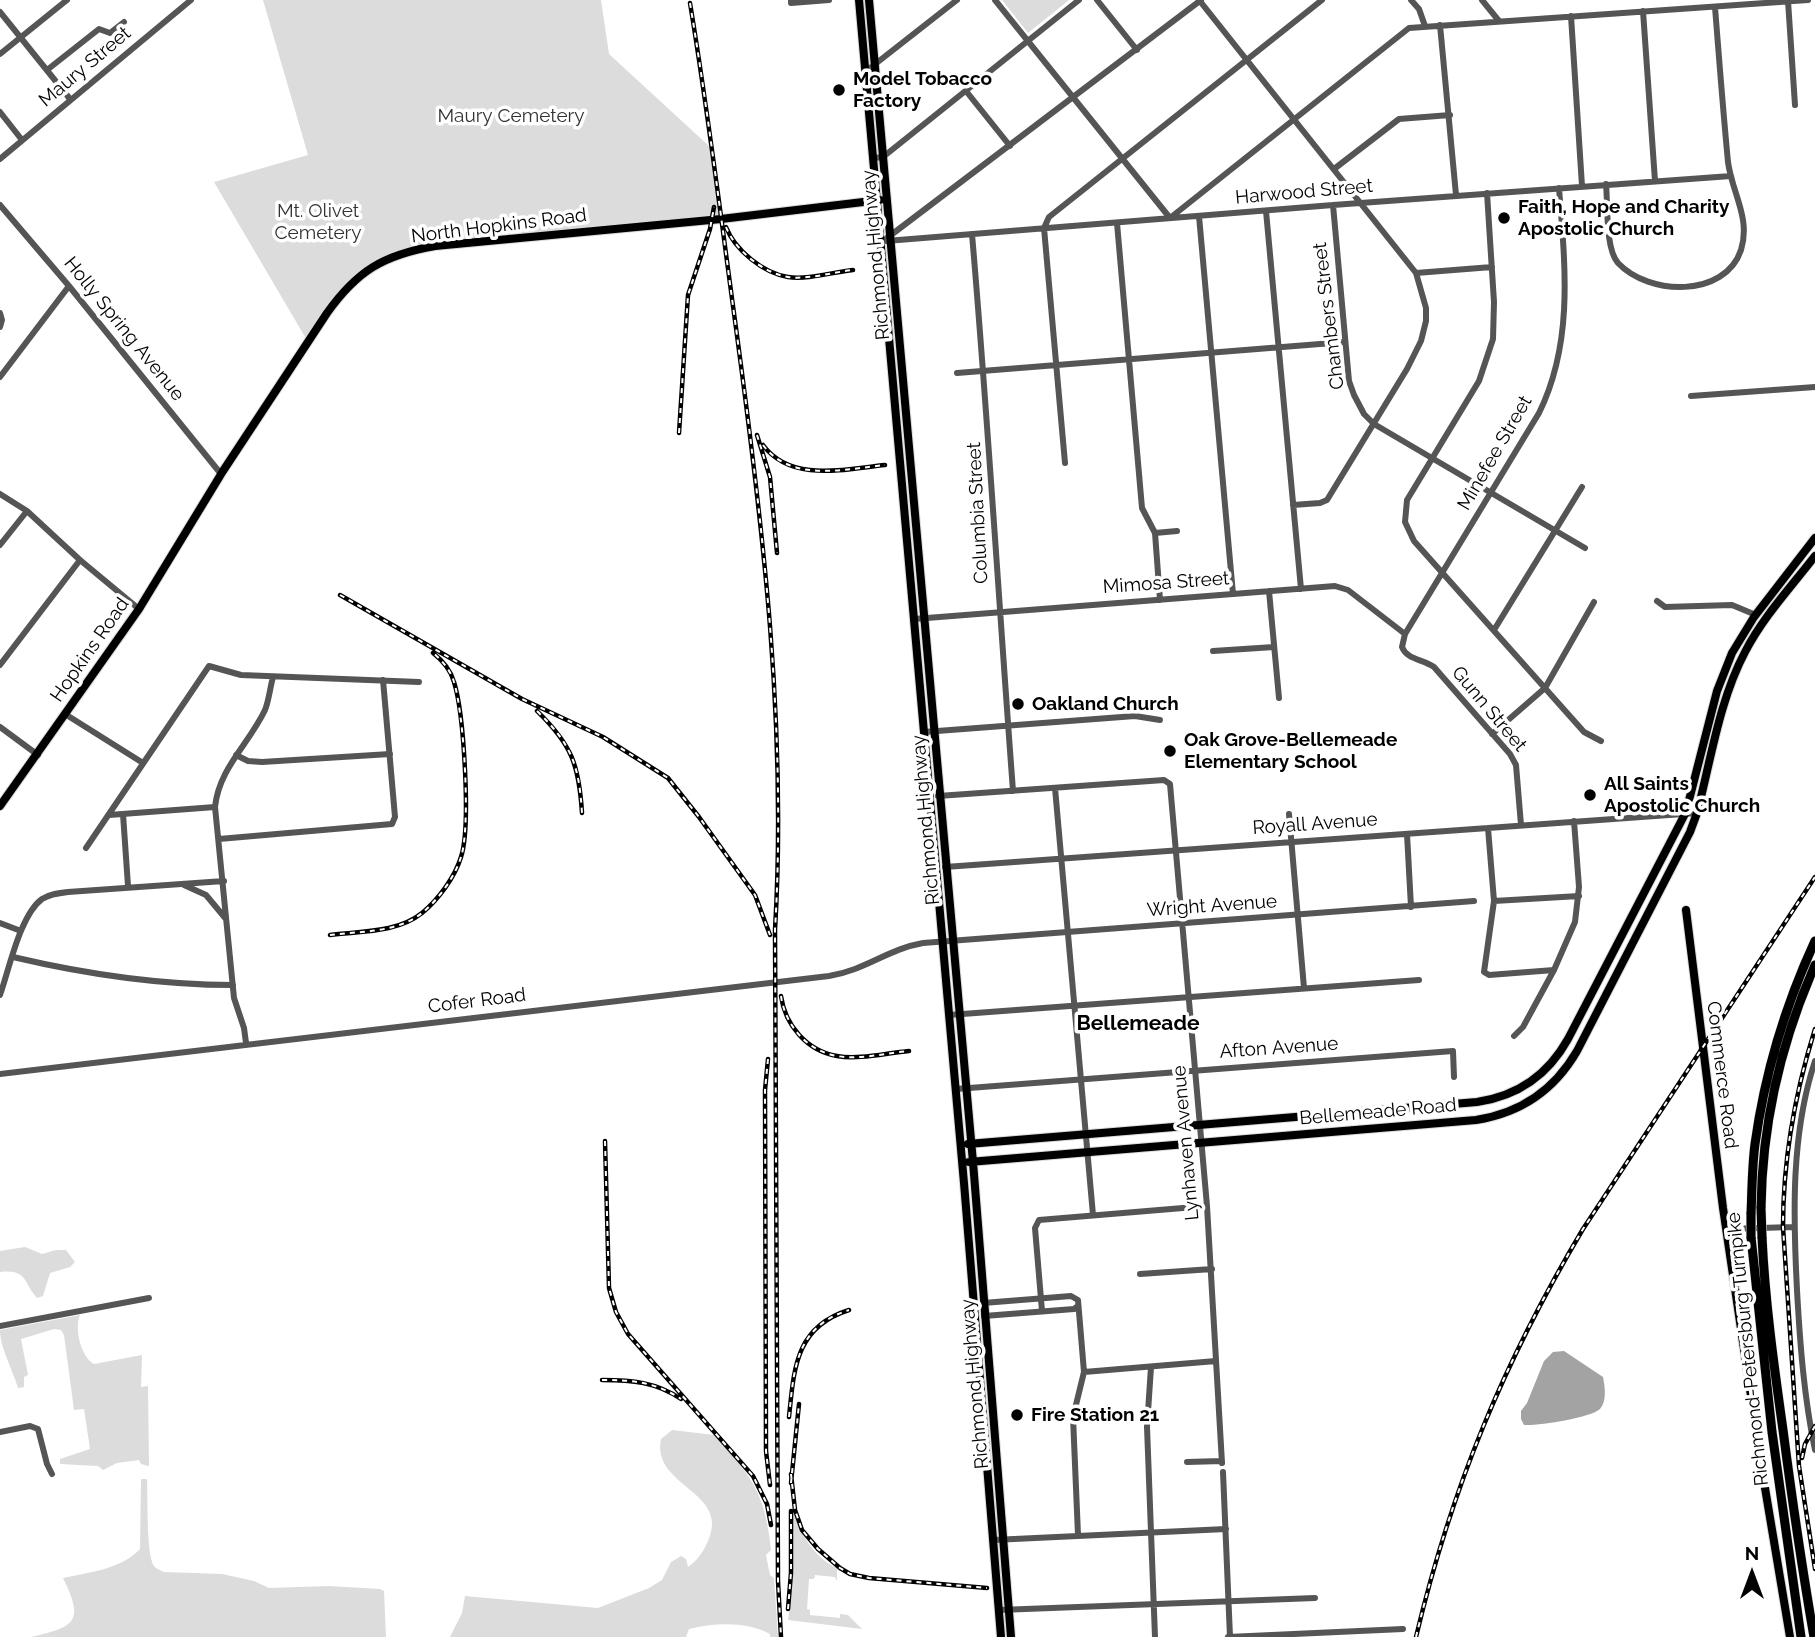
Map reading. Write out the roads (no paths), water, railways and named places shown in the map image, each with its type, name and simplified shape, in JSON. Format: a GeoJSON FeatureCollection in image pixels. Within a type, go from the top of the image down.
{"type":"FeatureCollection","features":[{"type":"Feature","properties":{"kind":"highway","name":"Richmond-Petersburg Turnpike"},"geometry":{"type":"LineString","coordinates":[[1801,1637],[1772,1432],[1751,1237],[1751,1214],[1755,1147],[1773,1050],[1798,978],[1815,941]]}},
{"type":"Feature","properties":{"kind":"highway","name":"Richmond-Petersburg Turnpike"},"geometry":{"type":"LineString","coordinates":[[1814,1637],[1801,1561],[1764,1280],[1761,1208],[1767,1130],[1776,1079],[1803,993],[1815,965]]}},
{"type":"Feature","properties":{"kind":"main road","name":"Richmond Highway"},"geometry":{"type":"LineString","coordinates":[[859,0],[865,72],[879,157]]}},
{"type":"Feature","properties":{"kind":"main road","name":"Richmond Highway"},"geometry":{"type":"LineString","coordinates":[[869,0],[882,200],[881,242],[961,1145],[1001,1637]]}},
{"type":"Feature","properties":{"kind":"main road","name":"Richmond Highway"},"geometry":{"type":"LineString","coordinates":[[882,200],[891,238],[1012,1637]]}},
{"type":"Feature","properties":{"kind":"main road","name":"North Hopkins Road"},"geometry":{"type":"LineString","coordinates":[[200,508],[343,291],[359,275],[384,260],[416,249],[435,246],[721,219],[882,200]]}},
{"type":"Feature","properties":{"kind":"main road","name":"Hopkins Road"},"geometry":{"type":"LineString","coordinates":[[0,807],[139,609],[200,508]]}},
{"type":"Feature","properties":{"kind":"main road"},"geometry":{"type":"LineString","coordinates":[[1685,814],[1722,676],[1736,645],[1815,538]]}},
{"type":"Feature","properties":{"kind":"main road"},"geometry":{"type":"LineString","coordinates":[[1698,813],[1728,694],[1740,661],[1763,623],[1815,556]]}},
{"type":"Feature","properties":{"kind":"main road","name":"Bellemeade Road"},"geometry":{"type":"LineString","coordinates":[[962,1163],[1476,1120],[1501,1115],[1525,1105],[1553,1084],[1573,1058],[1698,813]]}},
{"type":"Feature","properties":{"kind":"main road","name":"Bellemeade Road"},"geometry":{"type":"LineString","coordinates":[[961,1145],[1477,1102],[1517,1091],[1538,1077],[1560,1053],[1685,814]]}},
{"type":"Feature","properties":{"kind":"main road","name":"Commerce Road"},"geometry":{"type":"LineString","coordinates":[[1686,910],[1729,1244],[1789,1637]]}},
{"type":"Feature","properties":{"kind":"street"},"geometry":{"type":"LineString","coordinates":[[0,54],[66,0]]}},
{"type":"Feature","properties":{"kind":"street","name":"Maury Street"},"geometry":{"type":"LineString","coordinates":[[0,159],[191,0]]}},
{"type":"Feature","properties":{"kind":"street"},"geometry":{"type":"LineString","coordinates":[[791,2],[829,0]]}},
{"type":"Feature","properties":{"kind":"street"},"geometry":{"type":"LineString","coordinates":[[865,72],[957,0]]}},
{"type":"Feature","properties":{"kind":"street"},"geometry":{"type":"LineString","coordinates":[[995,0],[1170,218],[1406,29],[1808,0]]}},
{"type":"Feature","properties":{"kind":"street"},"geometry":{"type":"LineString","coordinates":[[879,157],[1079,0]]}},
{"type":"Feature","properties":{"kind":"street"},"geometry":{"type":"LineString","coordinates":[[1097,0],[1137,50]]}},
{"type":"Feature","properties":{"kind":"street"},"geometry":{"type":"LineString","coordinates":[[881,242],[891,238],[1200,0],[1416,272],[1426,308],[1423,335],[1414,358],[1327,500],[1293,505]]}},
{"type":"Feature","properties":{"kind":"street"},"geometry":{"type":"LineString","coordinates":[[1065,463],[1044,228],[1049,217],[1322,0]]}},
{"type":"Feature","properties":{"kind":"street"},"geometry":{"type":"LineString","coordinates":[[1412,0],[1419,9],[1425,26]]}},
{"type":"Feature","properties":{"kind":"street"},"geometry":{"type":"LineString","coordinates":[[1482,0],[1499,21]]}},
{"type":"Feature","properties":{"kind":"street"},"geometry":{"type":"LineString","coordinates":[[1788,1],[1795,106]]}},
{"type":"Feature","properties":{"kind":"street"},"geometry":{"type":"LineString","coordinates":[[1606,184],[1611,249],[1617,262],[1629,271],[1650,281],[1675,286],[1702,285],[1715,281],[1735,264],[1744,236],[1745,220],[1731,176],[1715,7]]}},
{"type":"Feature","properties":{"kind":"street"},"geometry":{"type":"LineString","coordinates":[[1643,11],[1655,181]]}},
{"type":"Feature","properties":{"kind":"street"},"geometry":{"type":"LineString","coordinates":[[0,12],[70,99]]}},
{"type":"Feature","properties":{"kind":"street"},"geometry":{"type":"LineString","coordinates":[[1571,16],[1582,186]]}},
{"type":"Feature","properties":{"kind":"street"},"geometry":{"type":"LineString","coordinates":[[47,70],[99,29],[110,33],[124,22]]}},
{"type":"Feature","properties":{"kind":"street"},"geometry":{"type":"LineString","coordinates":[[1440,25],[1456,195]]}},
{"type":"Feature","properties":{"kind":"street"},"geometry":{"type":"LineString","coordinates":[[966,91],[1010,146]]}},
{"type":"Feature","properties":{"kind":"street"},"geometry":{"type":"LineString","coordinates":[[0,112],[22,140]]}},
{"type":"Feature","properties":{"kind":"street"},"geometry":{"type":"LineString","coordinates":[[1334,169],[1399,119],[1450,114]]}},
{"type":"Feature","properties":{"kind":"street","name":"Harwood Street"},"geometry":{"type":"LineString","coordinates":[[891,238],[915,239],[1456,195],[1731,176]]}},
{"type":"Feature","properties":{"kind":"street","name":"Minefee Street"},"geometry":{"type":"LineString","coordinates":[[1405,634],[1539,413],[1549,390],[1560,351],[1566,281],[1559,188]]}},
{"type":"Feature","properties":{"kind":"street"},"geometry":{"type":"LineString","coordinates":[[1487,193],[1494,320],[1487,359],[1474,390],[1406,505],[1405,522],[1409,534],[1443,574],[1584,732],[1601,741]]}},
{"type":"Feature","properties":{"kind":"street","name":"Chambers Street"},"geometry":{"type":"LineString","coordinates":[[1333,205],[1351,388],[1364,414],[1374,424],[1585,548]]}},
{"type":"Feature","properties":{"kind":"street","name":"Holly Spring Avenue"},"geometry":{"type":"LineString","coordinates":[[0,206],[69,286],[221,474]]}},
{"type":"Feature","properties":{"kind":"street"},"geometry":{"type":"LineString","coordinates":[[1266,211],[1301,589]]}},
{"type":"Feature","properties":{"kind":"street"},"geometry":{"type":"LineString","coordinates":[[1199,216],[1233,594]]}},
{"type":"Feature","properties":{"kind":"street"},"geometry":{"type":"LineString","coordinates":[[909,223],[908,232],[915,239]]}},
{"type":"Feature","properties":{"kind":"street"},"geometry":{"type":"LineString","coordinates":[[1117,223],[1142,508],[1155,533],[1160,600]]}},
{"type":"Feature","properties":{"kind":"street","name":"Columbia Street"},"geometry":{"type":"LineString","coordinates":[[972,234],[1013,791]]}},
{"type":"Feature","properties":{"kind":"street"},"geometry":{"type":"LineString","coordinates":[[1416,272],[1492,267]]}},
{"type":"Feature","properties":{"kind":"street"},"geometry":{"type":"LineString","coordinates":[[0,377],[69,286]]}},
{"type":"Feature","properties":{"kind":"street"},"geometry":{"type":"LineString","coordinates":[[0,313],[0,327]]}},
{"type":"Feature","properties":{"kind":"street"},"geometry":{"type":"LineString","coordinates":[[957,373],[1345,342]]}},
{"type":"Feature","properties":{"kind":"street"},"geometry":{"type":"LineString","coordinates":[[1691,396],[1815,387]]}},
{"type":"Feature","properties":{"kind":"street"},"geometry":{"type":"LineString","coordinates":[[1494,630],[1582,487]]}},
{"type":"Feature","properties":{"kind":"street"},"geometry":{"type":"LineString","coordinates":[[0,494],[27,511],[139,609]]}},
{"type":"Feature","properties":{"kind":"street"},"geometry":{"type":"LineString","coordinates":[[0,545],[27,511]]}},
{"type":"Feature","properties":{"kind":"street"},"geometry":{"type":"LineString","coordinates":[[1155,533],[1177,531]]}},
{"type":"Feature","properties":{"kind":"street"},"geometry":{"type":"LineString","coordinates":[[0,665],[80,560]]}},
{"type":"Feature","properties":{"kind":"street","name":"Mimosa Street"},"geometry":{"type":"LineString","coordinates":[[914,619],[1331,586],[1344,588],[1405,634]]}},
{"type":"Feature","properties":{"kind":"street"},"geometry":{"type":"LineString","coordinates":[[1269,591],[1279,698]]}},
{"type":"Feature","properties":{"kind":"street"},"geometry":{"type":"LineString","coordinates":[[1657,601],[1665,607],[1732,605],[1756,615]]}},
{"type":"Feature","properties":{"kind":"street"},"geometry":{"type":"LineString","coordinates":[[1492,734],[1545,688],[1594,602]]}},
{"type":"Feature","properties":{"kind":"street","name":"Gunn Street"},"geometry":{"type":"LineString","coordinates":[[1405,634],[1402,647],[1404,653],[1434,667],[1515,761],[1521,825]]}},
{"type":"Feature","properties":{"kind":"street"},"geometry":{"type":"LineString","coordinates":[[1213,652],[1274,647]]}},
{"type":"Feature","properties":{"kind":"street"},"geometry":{"type":"LineString","coordinates":[[86,848],[209,666],[241,675],[419,682]]}},
{"type":"Feature","properties":{"kind":"street"},"geometry":{"type":"LineString","coordinates":[[246,1043],[234,998],[215,807],[216,792],[265,709],[273,677]]}},
{"type":"Feature","properties":{"kind":"street"},"geometry":{"type":"LineString","coordinates":[[219,839],[392,824],[395,817],[383,680]]}},
{"type":"Feature","properties":{"kind":"street"},"geometry":{"type":"LineString","coordinates":[[65,714],[143,762]]}},
{"type":"Feature","properties":{"kind":"street"},"geometry":{"type":"LineString","coordinates":[[924,732],[1135,716],[1160,720]]}},
{"type":"Feature","properties":{"kind":"street"},"geometry":{"type":"LineString","coordinates":[[0,726],[38,755]]}},
{"type":"Feature","properties":{"kind":"street"},"geometry":{"type":"LineString","coordinates":[[236,755],[248,761],[262,762],[390,754]]}},
{"type":"Feature","properties":{"kind":"street","name":"Lynhaven Avenue"},"geometry":{"type":"LineString","coordinates":[[1055,788],[1168,781],[1170,786],[1201,1125],[1222,1462],[1187,1462]]}},
{"type":"Feature","properties":{"kind":"street"},"geometry":{"type":"LineString","coordinates":[[930,797],[1055,788],[1093,1215]]}},
{"type":"Feature","properties":{"kind":"street"},"geometry":{"type":"LineString","coordinates":[[109,815],[215,807]]}},
{"type":"Feature","properties":{"kind":"street","name":"Royall Avenue"},"geometry":{"type":"LineString","coordinates":[[936,868],[1698,813]]}},
{"type":"Feature","properties":{"kind":"street"},"geometry":{"type":"LineString","coordinates":[[123,814],[128,886]]}},
{"type":"Feature","properties":{"kind":"street"},"geometry":{"type":"LineString","coordinates":[[1289,814],[1304,988]]}},
{"type":"Feature","properties":{"kind":"street"},"geometry":{"type":"LineString","coordinates":[[1514,1037],[1523,1027],[1554,970],[1575,922],[1579,895],[1574,821]]}},
{"type":"Feature","properties":{"kind":"street"},"geometry":{"type":"LineString","coordinates":[[1488,828],[1494,901],[1484,972],[1489,975],[1554,970]]}},
{"type":"Feature","properties":{"kind":"street"},"geometry":{"type":"LineString","coordinates":[[1407,834],[1411,907]]}},
{"type":"Feature","properties":{"kind":"street"},"geometry":{"type":"LineString","coordinates":[[0,995],[21,931],[34,906],[52,894],[128,886],[223,881]]}},
{"type":"Feature","properties":{"kind":"street"},"geometry":{"type":"LineString","coordinates":[[179,883],[206,895],[227,922]]}},
{"type":"Feature","properties":{"kind":"street"},"geometry":{"type":"LineString","coordinates":[[1494,901],[1579,895]]}},
{"type":"Feature","properties":{"kind":"street","name":"Wright Avenue"},"geometry":{"type":"LineString","coordinates":[[953,940],[1474,901]]}},
{"type":"Feature","properties":{"kind":"street"},"geometry":{"type":"LineString","coordinates":[[0,923],[21,931]]}},
{"type":"Feature","properties":{"kind":"street","name":"Cofer Road"},"geometry":{"type":"LineString","coordinates":[[0,1074],[829,976],[861,968],[904,947],[953,940]]}},
{"type":"Feature","properties":{"kind":"street"},"geometry":{"type":"LineString","coordinates":[[13,957],[60,968],[174,984],[233,985]]}},
{"type":"Feature","properties":{"kind":"street"},"geometry":{"type":"LineString","coordinates":[[949,1015],[1419,980]]}},
{"type":"Feature","properties":{"kind":"street","name":"Afton Avenue"},"geometry":{"type":"LineString","coordinates":[[956,1088],[1452,1051],[1454,1077]]}},
{"type":"Feature","properties":{"kind":"street"},"geometry":{"type":"LineString","coordinates":[[1815,1061],[1804,1105],[1796,1167],[1794,1227],[1805,1395],[1815,1450]]}},
{"type":"Feature","properties":{"kind":"street"},"geometry":{"type":"LineString","coordinates":[[1042,1311],[1036,1222],[1043,1219],[1207,1206]]}},
{"type":"Feature","properties":{"kind":"street"},"geometry":{"type":"LineString","coordinates":[[1727,1228],[1794,1227]]}},
{"type":"Feature","properties":{"kind":"street"},"geometry":{"type":"LineString","coordinates":[[1140,1274],[1212,1269]]}},
{"type":"Feature","properties":{"kind":"street"},"geometry":{"type":"LineString","coordinates":[[974,1304],[1073,1297],[1078,1300],[1084,1372],[1073,1417],[1079,1535]]}},
{"type":"Feature","properties":{"kind":"street"},"geometry":{"type":"LineString","coordinates":[[0,1326],[149,1298]]}},
{"type":"Feature","properties":{"kind":"street"},"geometry":{"type":"LineString","coordinates":[[975,1317],[1074,1309],[1078,1306]]}},
{"type":"Feature","properties":{"kind":"street"},"geometry":{"type":"LineString","coordinates":[[1084,1372],[1216,1361]]}},
{"type":"Feature","properties":{"kind":"street"},"geometry":{"type":"LineString","coordinates":[[1151,1367],[1147,1427],[1155,1637]]}},
{"type":"Feature","properties":{"kind":"street"},"geometry":{"type":"LineString","coordinates":[[0,1432],[34,1426],[40,1433],[52,1474]]}},
{"type":"Feature","properties":{"kind":"street"},"geometry":{"type":"LineString","coordinates":[[1223,1472],[1229,1637],[1403,1629]]}},
{"type":"Feature","properties":{"kind":"street"},"geometry":{"type":"LineString","coordinates":[[993,1540],[1226,1529]]}},
{"type":"Feature","properties":{"kind":"street"},"geometry":{"type":"LineString","coordinates":[[999,1610],[1315,1598]]}},
{"type":"Feature","properties":{"kind":"railway"},"geometry":{"type":"LineString","coordinates":[[690,3],[746,403],[763,553],[775,703],[778,778],[775,930],[778,1581],[781,1637]]}},
{"type":"Feature","properties":{"kind":"railway"},"geometry":{"type":"LineString","coordinates":[[679,433],[688,295],[710,229],[714,207]]}},
{"type":"Feature","properties":{"kind":"railway"},"geometry":{"type":"LineString","coordinates":[[726,227],[743,252],[779,275],[804,277],[853,270]]}},
{"type":"Feature","properties":{"kind":"railway"},"geometry":{"type":"LineString","coordinates":[[757,435],[770,477],[777,553]]}},
{"type":"Feature","properties":{"kind":"railway"},"geometry":{"type":"LineString","coordinates":[[763,445],[788,465],[803,469],[820,471],[885,465]]}},
{"type":"Feature","properties":{"kind":"railway"},"geometry":{"type":"LineString","coordinates":[[340,595],[522,699],[603,737],[668,778],[755,895],[770,935]]}},
{"type":"Feature","properties":{"kind":"railway"},"geometry":{"type":"LineString","coordinates":[[330,935],[390,928],[412,920],[440,895],[461,857],[466,797],[458,697],[453,678],[433,653]]}},
{"type":"Feature","properties":{"kind":"railway"},"geometry":{"type":"LineString","coordinates":[[537,711],[549,723],[572,757],[579,782],[582,813]]}},
{"type":"Feature","properties":{"kind":"railway"},"geometry":{"type":"LineString","coordinates":[[1416,1637],[1446,1528],[1464,1477],[1483,1426],[1529,1328],[1583,1229],[1815,877]]}},
{"type":"Feature","properties":{"kind":"railway"},"geometry":{"type":"LineString","coordinates":[[781,996],[787,1017],[799,1035],[816,1049],[837,1056],[854,1057],[909,1051]]}},
{"type":"Feature","properties":{"kind":"railway"},"geometry":{"type":"LineString","coordinates":[[1815,1029],[1792,1126],[1785,1176],[1783,1227],[1799,1466],[1815,1569]]}},
{"type":"Feature","properties":{"kind":"railway"},"geometry":{"type":"LineString","coordinates":[[768,1059],[765,1090],[766,1451],[770,1485]]}},
{"type":"Feature","properties":{"kind":"railway"},"geometry":{"type":"LineString","coordinates":[[605,1141],[609,1288],[616,1312],[628,1334],[753,1476],[767,1504],[771,1525]]}},
{"type":"Feature","properties":{"kind":"railway"},"geometry":{"type":"LineString","coordinates":[[789,1417],[796,1367],[808,1339],[818,1327],[849,1310]]}},
{"type":"Feature","properties":{"kind":"railway"},"geometry":{"type":"LineString","coordinates":[[602,1380],[643,1383],[681,1399]]}},
{"type":"Feature","properties":{"kind":"railway"},"geometry":{"type":"LineString","coordinates":[[791,1483],[799,1404]]}},
{"type":"Feature","properties":{"kind":"railway"},"geometry":{"type":"LineString","coordinates":[[1802,1458],[1805,1444],[1815,1426]]}},
{"type":"Feature","properties":{"kind":"railway"},"geometry":{"type":"LineString","coordinates":[[791,1474],[795,1510],[802,1530],[818,1549],[850,1574],[987,1588]]}},
{"type":"Feature","properties":{"kind":"railway"},"geometry":{"type":"LineString","coordinates":[[788,1609],[791,1511]]}},
{"type":"Feature","properties":{"kind":"place","name":"Model Tobacco Factory"},"geometry":{"type":"Point","coordinates":[839,90]}},
{"type":"Feature","properties":{"kind":"place","name":"Faith, Hope and Charity Apostolic Church"},"geometry":{"type":"Point","coordinates":[1504,218]}},
{"type":"Feature","properties":{"kind":"place","name":"Oakland Church"},"geometry":{"type":"Point","coordinates":[1018,704]}},
{"type":"Feature","properties":{"kind":"place","name":"Oak Grove-Bellemeade Elementary School"},"geometry":{"type":"Point","coordinates":[1170,751]}},
{"type":"Feature","properties":{"kind":"place","name":"All Saints Apostolic Church"},"geometry":{"type":"Point","coordinates":[1590,795]}},
{"type":"Feature","properties":{"kind":"place","name":"Fire Station 21"},"geometry":{"type":"Point","coordinates":[1017,1415]}},
{"type":"Feature","properties":{"kind":"district","name":"Bellemeade"},"geometry":{"type":"Point","coordinates":[1138,1024]}},
{"type":"Feature","properties":{"kind":"park label","name":"Maury Cemetery"},"geometry":{"type":"Point","coordinates":[511,116]}},
{"type":"Feature","properties":{"kind":"park label","name":"Mt. Olivet Cemetery"},"geometry":{"type":"Point","coordinates":[318,222]}}]}
